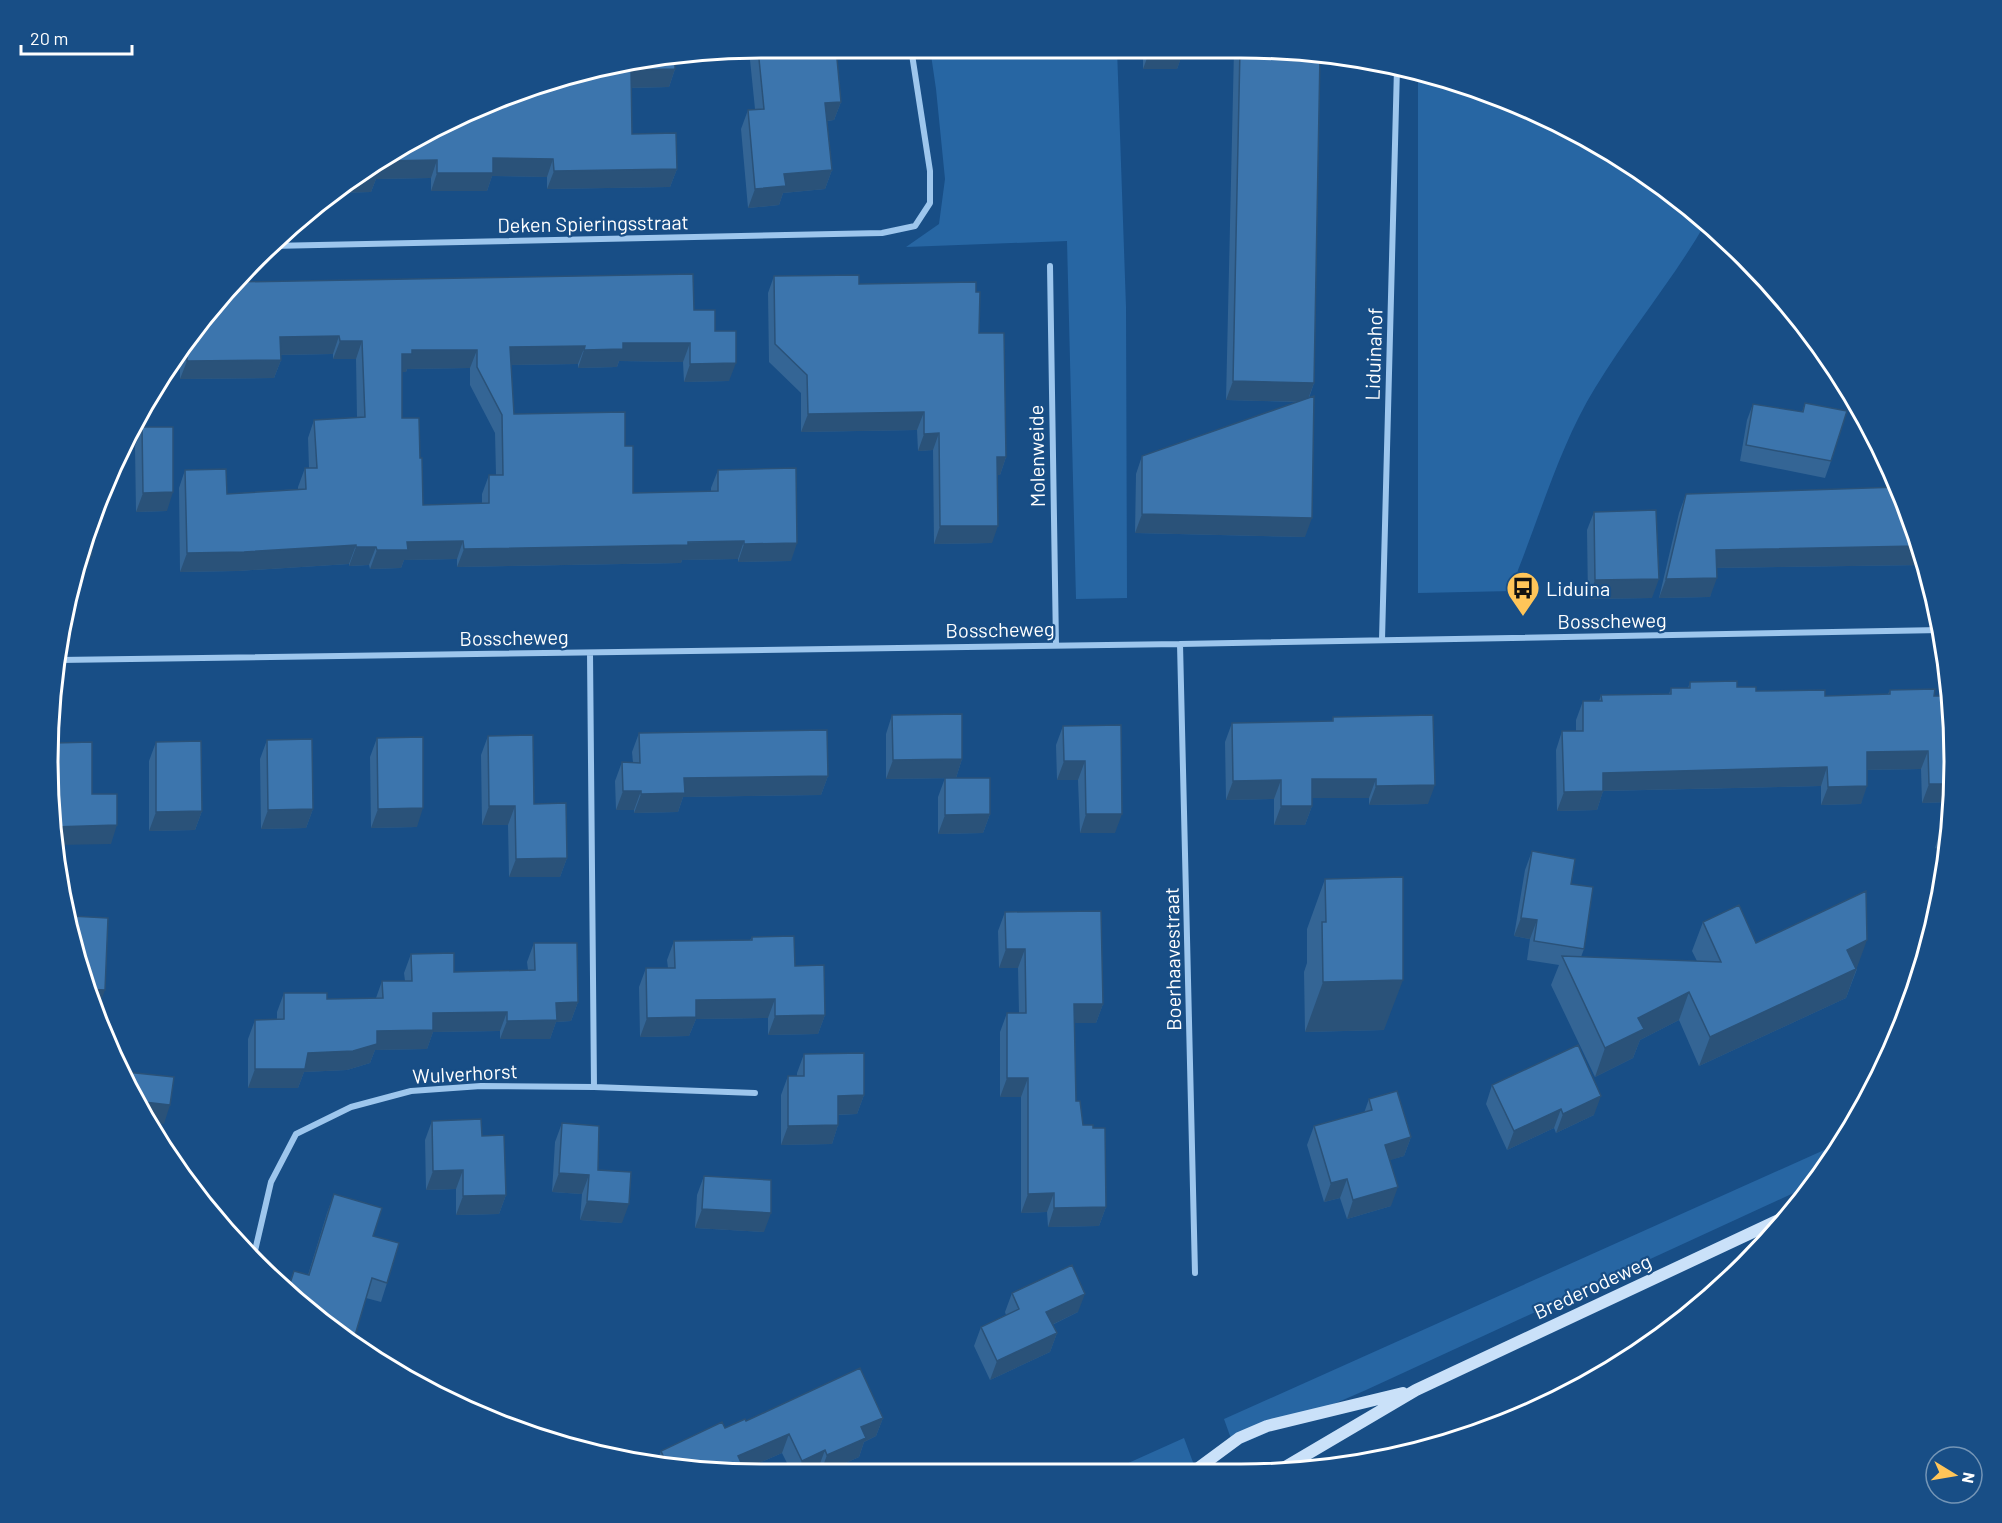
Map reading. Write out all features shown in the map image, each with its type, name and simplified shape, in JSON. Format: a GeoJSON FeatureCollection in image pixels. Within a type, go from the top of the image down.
{"type":"FeatureCollection","features":[{"type":"Feature","properties":{"kind":"main road","name":"Brederodeweg"},"geometry":{"type":"LineString","coordinates":[[1294,1462],[1416,1390],[1770,1224]]}},
{"type":"Feature","properties":{"kind":"main road","name":"Brederodeweg"},"geometry":{"type":"LineString","coordinates":[[1204,1464],[1239,1438],[1267,1426],[1416,1390]]}},
{"type":"Feature","properties":{"kind":"street","name":"Deken Spieringsstraat"},"geometry":{"type":"LineString","coordinates":[[284,246],[882,233],[915,226],[930,203],[930,171],[913,59]]}},
{"type":"Feature","properties":{"kind":"street","name":"Liduinahof"},"geometry":{"type":"LineString","coordinates":[[1382,640],[1397,76]]}},
{"type":"Feature","properties":{"kind":"street","name":"Molenweide"},"geometry":{"type":"LineString","coordinates":[[1050,266],[1056,645]]}},
{"type":"Feature","properties":{"kind":"street","name":"Bosscheweg"},"geometry":{"type":"LineString","coordinates":[[67,660],[1180,644],[1931,630]]}},
{"type":"Feature","properties":{"kind":"street","name":"Boerhaavestraat"},"geometry":{"type":"LineString","coordinates":[[1180,644],[1195,1273]]}},
{"type":"Feature","properties":{"kind":"street"},"geometry":{"type":"LineString","coordinates":[[590,653],[594,1087]]}},
{"type":"Feature","properties":{"kind":"street","name":"Wulverhorst"},"geometry":{"type":"LineString","coordinates":[[255,1249],[271,1182],[296,1134],[351,1107],[411,1091],[481,1086],[594,1087],[755,1093]]}},
{"type":"Feature","properties":{"kind":"shaded area"},"geometry":{"type":"Polygon","coordinates":[[[932,59],[1117,59],[1126,307],[1127,598],[1076,599],[1067,241],[906,247],[939,224],[945,179],[932,59]]]}},
{"type":"Feature","properties":{"kind":"shaded area"},"geometry":{"type":"Polygon","coordinates":[[[1418,81],[1510,112],[1551,131],[1631,177],[1701,231],[1679,266],[1608,367],[1583,409],[1553,477],[1518,570],[1513,591],[1418,593],[1418,81]]]}},
{"type":"Feature","properties":{"kind":"shaded area"},"geometry":{"type":"Polygon","coordinates":[[[1827,1149],[1796,1192],[1366,1390],[1234,1447],[1224,1419],[1827,1149]]]}},
{"type":"Feature","properties":{"kind":"shaded area"},"geometry":{"type":"Polygon","coordinates":[[[1184,1438],[1194,1464],[1126,1464],[1184,1438]]]}},
{"type":"Feature","properties":{"kind":"building"},"geometry":{"type":"Polygon","coordinates":[[[759,59],[837,59],[841,102],[825,103],[832,170],[784,174],[786,186],[755,189],[748,110],[764,109],[759,59]]]}},
{"type":"Feature","properties":{"kind":"building"},"geometry":{"type":"Polygon","coordinates":[[[1240,59],[1320,64],[1314,383],[1233,381],[1240,59]]]}},
{"type":"Feature","properties":{"kind":"building"},"geometry":{"type":"Polygon","coordinates":[[[675,64],[675,69],[638,70],[675,64]]]}},
{"type":"Feature","properties":{"kind":"building"},"geometry":{"type":"Polygon","coordinates":[[[631,71],[632,134],[676,133],[677,169],[554,171],[553,159],[493,158],[493,173],[437,173],[437,160],[397,161],[451,131],[492,112],[580,82],[631,71]]]}},
{"type":"Feature","properties":{"kind":"building"},"geometry":{"type":"Polygon","coordinates":[[[693,274],[694,310],[715,310],[715,331],[736,331],[736,363],[690,364],[690,343],[623,343],[623,349],[584,350],[585,346],[510,347],[514,414],[625,412],[625,446],[633,446],[633,493],[718,491],[718,470],[796,468],[797,543],[688,542],[688,545],[464,549],[463,541],[407,542],[408,550],[377,550],[376,547],[356,547],[356,545],[187,553],[185,470],[226,469],[227,494],[306,489],[305,468],[317,468],[314,420],[365,417],[362,341],[340,341],[339,336],[280,337],[281,360],[187,361],[187,357],[204,334],[248,282],[693,274]],[[412,350],[412,354],[402,354],[402,418],[419,418],[423,505],[489,503],[489,475],[503,475],[502,415],[477,367],[477,350],[412,350]]]}},
{"type":"Feature","properties":{"kind":"building"},"geometry":{"type":"Polygon","coordinates":[[[859,275],[859,284],[976,282],[976,292],[980,292],[979,333],[1004,333],[1006,457],[997,457],[998,526],[940,526],[939,433],[924,434],[924,412],[808,414],[807,375],[775,344],[774,276],[859,275]]]}},
{"type":"Feature","properties":{"kind":"building"},"geometry":{"type":"Polygon","coordinates":[[[1314,396],[1312,518],[1142,514],[1142,456],[1314,396]]]}},
{"type":"Feature","properties":{"kind":"building"},"geometry":{"type":"Polygon","coordinates":[[[1805,403],[1847,411],[1831,461],[1746,445],[1753,404],[1803,412],[1805,403]]]}},
{"type":"Feature","properties":{"kind":"building"},"geometry":{"type":"Polygon","coordinates":[[[144,427],[173,427],[173,492],[143,493],[142,430],[144,427]]]}},
{"type":"Feature","properties":{"kind":"building"},"geometry":{"type":"Polygon","coordinates":[[[1888,487],[1909,546],[1716,550],[1717,578],[1666,579],[1686,494],[1888,487]]]}},
{"type":"Feature","properties":{"kind":"building"},"geometry":{"type":"Polygon","coordinates":[[[1656,510],[1659,579],[1595,580],[1594,512],[1656,510]]]}},
{"type":"Feature","properties":{"kind":"building"},"geometry":{"type":"Polygon","coordinates":[[[1737,681],[1737,687],[1756,687],[1756,691],[1825,690],[1825,696],[1890,694],[1890,690],[1935,689],[1934,696],[1940,696],[1942,716],[1943,784],[1929,784],[1928,751],[1867,752],[1867,786],[1828,787],[1827,767],[1603,773],[1603,791],[1564,792],[1562,731],[1583,731],[1583,701],[1602,701],[1601,695],[1671,694],[1671,688],[1690,688],[1690,682],[1737,681]]]}},
{"type":"Feature","properties":{"kind":"building"},"geometry":{"type":"Polygon","coordinates":[[[962,714],[962,759],[893,760],[892,715],[962,714]]]}},
{"type":"Feature","properties":{"kind":"building"},"geometry":{"type":"Polygon","coordinates":[[[1433,715],[1435,785],[1376,786],[1376,779],[1312,779],[1312,806],[1281,806],[1281,780],[1233,781],[1232,723],[1333,721],[1333,717],[1433,715]]]}},
{"type":"Feature","properties":{"kind":"building"},"geometry":{"type":"Polygon","coordinates":[[[1121,725],[1122,814],[1086,814],[1085,761],[1064,761],[1063,726],[1121,725]]]}},
{"type":"Feature","properties":{"kind":"building"},"geometry":{"type":"Polygon","coordinates":[[[827,730],[828,776],[684,778],[685,793],[641,794],[641,791],[623,791],[622,762],[640,763],[639,733],[827,730]]]}},
{"type":"Feature","properties":{"kind":"building"},"geometry":{"type":"Polygon","coordinates":[[[533,735],[534,804],[566,803],[567,858],[516,859],[515,806],[489,806],[488,736],[533,735]]]}},
{"type":"Feature","properties":{"kind":"building"},"geometry":{"type":"Polygon","coordinates":[[[423,737],[423,808],[378,809],[377,738],[423,737]]]}},
{"type":"Feature","properties":{"kind":"building"},"geometry":{"type":"Polygon","coordinates":[[[312,739],[313,809],[268,810],[267,740],[312,739]]]}},
{"type":"Feature","properties":{"kind":"building"},"geometry":{"type":"Polygon","coordinates":[[[201,741],[202,811],[156,812],[156,742],[201,741]]]}},
{"type":"Feature","properties":{"kind":"building"},"geometry":{"type":"Polygon","coordinates":[[[92,742],[92,794],[117,794],[117,825],[62,827],[59,743],[92,742]]]}},
{"type":"Feature","properties":{"kind":"building"},"geometry":{"type":"Polygon","coordinates":[[[945,778],[990,778],[990,814],[945,815],[945,778]]]}},
{"type":"Feature","properties":{"kind":"building"},"geometry":{"type":"Polygon","coordinates":[[[1532,851],[1575,859],[1571,884],[1593,887],[1584,949],[1534,941],[1537,920],[1521,918],[1532,851]]]}},
{"type":"Feature","properties":{"kind":"building"},"geometry":{"type":"Polygon","coordinates":[[[1403,877],[1403,980],[1323,982],[1322,922],[1326,922],[1325,879],[1403,877]]]}},
{"type":"Feature","properties":{"kind":"building"},"geometry":{"type":"Polygon","coordinates":[[[1866,891],[1867,940],[1847,950],[1856,969],[1710,1037],[1689,992],[1638,1018],[1644,1029],[1605,1048],[1562,956],[1721,962],[1703,922],[1739,905],[1756,943],[1866,891]]]}},
{"type":"Feature","properties":{"kind":"building"},"geometry":{"type":"Polygon","coordinates":[[[1101,911],[1103,1004],[1074,1004],[1076,1101],[1080,1101],[1083,1125],[1105,1128],[1106,1207],[1054,1208],[1054,1193],[1028,1194],[1028,1078],[1007,1078],[1007,1013],[1026,1013],[1025,949],[1006,949],[1005,912],[1101,911]]]}},
{"type":"Feature","properties":{"kind":"building"},"geometry":{"type":"Polygon","coordinates":[[[76,916],[108,918],[105,990],[97,990],[76,916]]]}},
{"type":"Feature","properties":{"kind":"building"},"geometry":{"type":"Polygon","coordinates":[[[794,936],[795,966],[824,965],[825,1015],[775,1016],[775,999],[696,1000],[696,1017],[647,1018],[646,968],[675,968],[674,941],[752,940],[752,937],[794,936]]]}},
{"type":"Feature","properties":{"kind":"building"},"geometry":{"type":"Polygon","coordinates":[[[534,943],[577,943],[578,1002],[556,1003],[557,1020],[507,1021],[507,1012],[433,1013],[433,1030],[377,1031],[377,1044],[353,1051],[308,1053],[305,1069],[255,1069],[255,1020],[284,1019],[284,993],[327,993],[327,999],[383,998],[382,981],[412,981],[411,954],[454,953],[454,972],[535,970],[534,943]]]}},
{"type":"Feature","properties":{"kind":"building"},"geometry":{"type":"Polygon","coordinates":[[[1578,1045],[1601,1096],[1563,1114],[1561,1109],[1514,1131],[1492,1085],[1578,1045]]]}},
{"type":"Feature","properties":{"kind":"building"},"geometry":{"type":"Polygon","coordinates":[[[864,1053],[864,1095],[838,1096],[838,1125],[788,1126],[788,1076],[804,1076],[804,1054],[864,1053]]]}},
{"type":"Feature","properties":{"kind":"building"},"geometry":{"type":"Polygon","coordinates":[[[131,1073],[174,1077],[170,1105],[147,1102],[131,1073]]]}},
{"type":"Feature","properties":{"kind":"building"},"geometry":{"type":"Polygon","coordinates":[[[1397,1091],[1411,1137],[1385,1145],[1398,1187],[1353,1200],[1347,1179],[1331,1183],[1314,1126],[1372,1110],[1369,1099],[1397,1091]]]}},
{"type":"Feature","properties":{"kind":"building"},"geometry":{"type":"Polygon","coordinates":[[[481,1119],[482,1136],[504,1135],[506,1195],[463,1196],[463,1170],[433,1171],[432,1121],[481,1119]]]}},
{"type":"Feature","properties":{"kind":"building"},"geometry":{"type":"Polygon","coordinates":[[[562,1123],[599,1126],[598,1170],[631,1172],[629,1204],[587,1201],[589,1175],[559,1173],[562,1123]]]}},
{"type":"Feature","properties":{"kind":"building"},"geometry":{"type":"Polygon","coordinates":[[[704,1176],[771,1180],[771,1213],[702,1209],[704,1176]]]}},
{"type":"Feature","properties":{"kind":"building"},"geometry":{"type":"Polygon","coordinates":[[[334,1194],[382,1208],[373,1236],[399,1243],[387,1283],[372,1278],[355,1334],[290,1283],[294,1271],[309,1275],[334,1194]]]}},
{"type":"Feature","properties":{"kind":"building"},"geometry":{"type":"Polygon","coordinates":[[[1072,1265],[1085,1294],[1046,1312],[1057,1333],[997,1361],[981,1327],[1019,1309],[1012,1293],[1072,1265]]]}},
{"type":"Feature","properties":{"kind":"building"},"geometry":{"type":"Polygon","coordinates":[[[860,1368],[883,1418],[861,1427],[866,1438],[827,1455],[825,1450],[802,1461],[789,1434],[738,1456],[741,1464],[664,1457],[661,1451],[722,1422],[725,1428],[745,1419],[746,1421],[860,1368]]]}},
{"type":"Feature","properties":{"kind":"place","name":"Liduina"},"geometry":{"type":"Point","coordinates":[1523,617]}}]}
